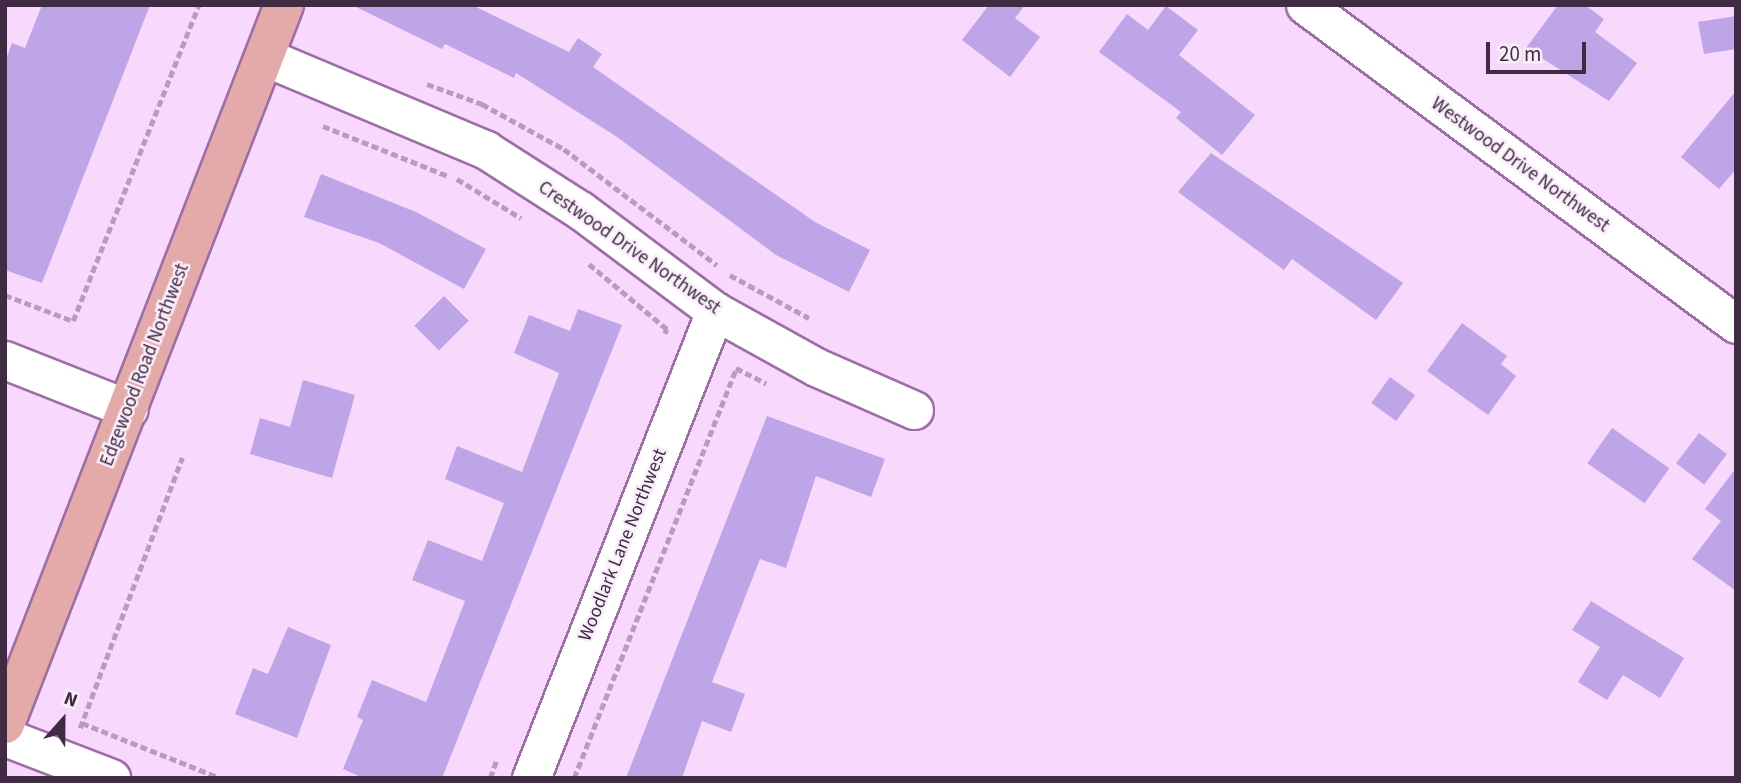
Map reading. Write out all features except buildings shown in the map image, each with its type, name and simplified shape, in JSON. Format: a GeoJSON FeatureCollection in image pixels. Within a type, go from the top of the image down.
{"type":"FeatureCollection","features":[{"type":"Feature","properties":{"kind":"main road","name":"Edgewood Road Northwest"},"geometry":{"type":"LineString","coordinates":[[5,724],[284,5]]}},
{"type":"Feature","properties":{"kind":"street","name":"Westwood Drive Northwest"},"geometry":{"type":"LineString","coordinates":[[1305,5],[1736,324]]}},
{"type":"Feature","properties":{"kind":"street","name":"Crestwood Drive Northwest"},"geometry":{"type":"LineString","coordinates":[[265,57],[485,150],[580,210],[715,312],[816,367],[914,410]]}},
{"type":"Feature","properties":{"kind":"street","name":"Woodlark Lane Northwest"},"geometry":{"type":"LineString","coordinates":[[531,778],[715,312]]}},
{"type":"Feature","properties":{"kind":"street"},"geometry":{"type":"LineString","coordinates":[[5,359],[129,409]]}},
{"type":"Feature","properties":{"kind":"street"},"geometry":{"type":"LineString","coordinates":[[5,737],[111,778]]}},
{"type":"Feature","properties":{"kind":"path"},"geometry":{"type":"LineString","coordinates":[[5,295],[73,321],[199,5]]}},
{"type":"Feature","properties":{"kind":"path"},"geometry":{"type":"LineString","coordinates":[[323,126],[458,180],[525,220]]}},
{"type":"Feature","properties":{"kind":"path"},"geometry":{"type":"LineString","coordinates":[[581,258],[667,329],[662,342]]}},
{"type":"Feature","properties":{"kind":"path"},"geometry":{"type":"LineString","coordinates":[[574,778],[736,368],[773,387]]}},
{"type":"Feature","properties":{"kind":"path"},"geometry":{"type":"LineString","coordinates":[[74,763],[82,723],[182,458]]}},
{"type":"Feature","properties":{"kind":"path"},"geometry":{"type":"LineString","coordinates":[[82,723],[220,778]]}},
{"type":"Feature","properties":{"kind":"path"},"geometry":{"type":"LineString","coordinates":[[490,778],[500,752]]}}]}
